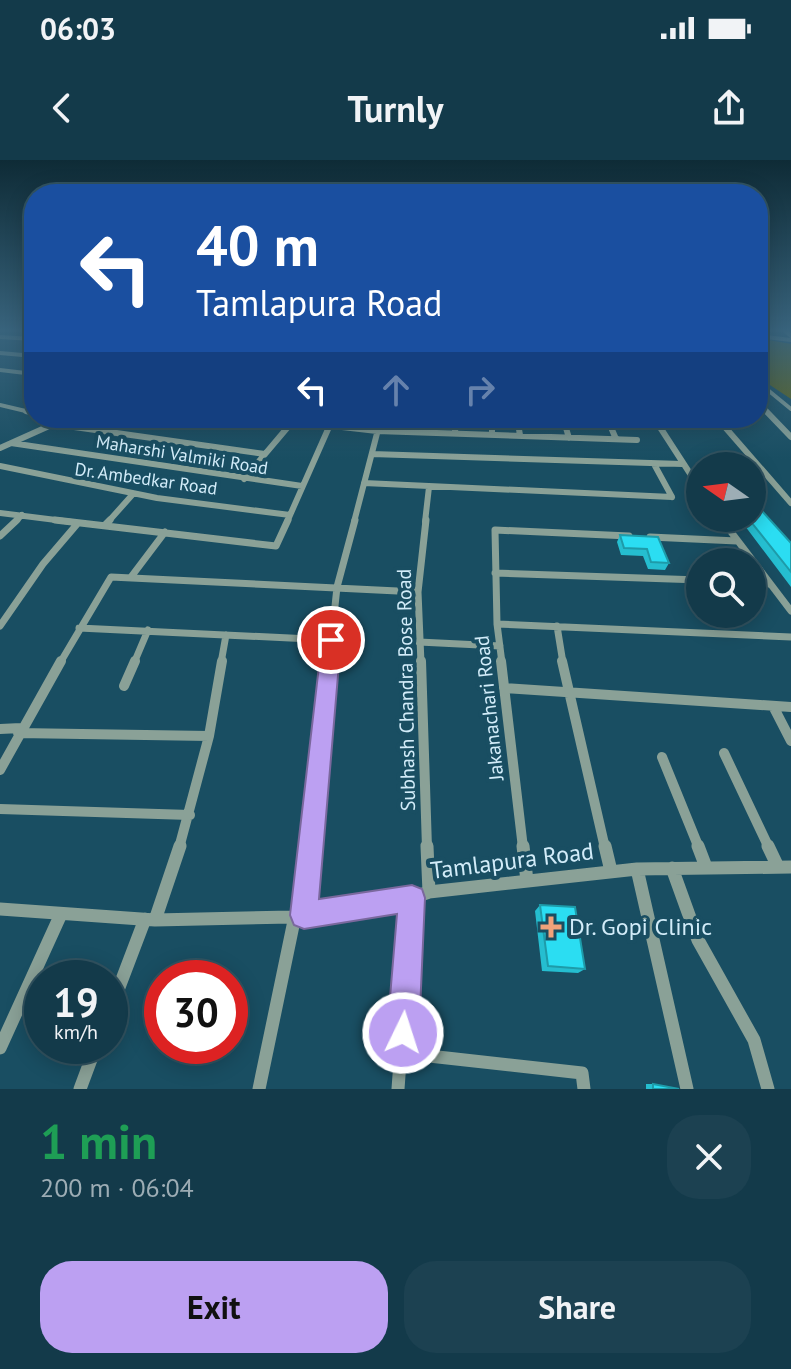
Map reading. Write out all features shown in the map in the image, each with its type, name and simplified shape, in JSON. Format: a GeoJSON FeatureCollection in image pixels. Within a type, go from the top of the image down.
{"type":"FeatureCollection","features":[{"type":"Feature","properties":{"kind":"street"},"geometry":{"type":"LineString","coordinates":[[768,390],[791,409]]}},
{"type":"Feature","properties":{"kind":"street"},"geometry":{"type":"LineString","coordinates":[[0,405],[24,411]]}},
{"type":"Feature","properties":{"kind":"street"},"geometry":{"type":"LineString","coordinates":[[768,413],[791,437]]}},
{"type":"Feature","properties":{"kind":"street"},"geometry":{"type":"LineString","coordinates":[[0,448],[40,428]]}},
{"type":"Feature","properties":{"kind":"street"},"geometry":{"type":"LineString","coordinates":[[99,428],[265,454]]}},
{"type":"Feature","properties":{"kind":"street"},"geometry":{"type":"LineString","coordinates":[[244,479],[287,428]]}},
{"type":"Feature","properties":{"kind":"street"},"geometry":{"type":"LineString","coordinates":[[0,513],[276,546],[329,428]]}},
{"type":"Feature","properties":{"kind":"street"},"geometry":{"type":"LineString","coordinates":[[341,428],[637,440]]}},
{"type":"Feature","properties":{"kind":"street"},"geometry":{"type":"LineString","coordinates":[[259,1089],[299,916],[337,587],[378,428]]}},
{"type":"Feature","properties":{"kind":"street"},"geometry":{"type":"LineString","coordinates":[[455,428],[455,432]]}},
{"type":"Feature","properties":{"kind":"street"},"geometry":{"type":"LineString","coordinates":[[492,428],[492,433]]}},
{"type":"Feature","properties":{"kind":"street"},"geometry":{"type":"LineString","coordinates":[[519,428],[520,435]]}},
{"type":"Feature","properties":{"kind":"street"},"geometry":{"type":"LineString","coordinates":[[566,428],[569,438]]}},
{"type":"Feature","properties":{"kind":"street"},"geometry":{"type":"LineString","coordinates":[[611,428],[616,439]]}},
{"type":"Feature","properties":{"kind":"street"},"geometry":{"type":"LineString","coordinates":[[660,428],[686,470]]}},
{"type":"Feature","properties":{"kind":"street"},"geometry":{"type":"LineString","coordinates":[[726,428],[791,503]]}},
{"type":"Feature","properties":{"kind":"street","name":"Maharshi Valmiki Road"},"geometry":{"type":"LineString","coordinates":[[11,443],[302,486]]}},
{"type":"Feature","properties":{"kind":"street"},"geometry":{"type":"LineString","coordinates":[[372,454],[682,464]]}},
{"type":"Feature","properties":{"kind":"street"},"geometry":{"type":"LineString","coordinates":[[364,483],[672,497],[654,464]]}},
{"type":"Feature","properties":{"kind":"street","name":"Dr. Ambedkar Road"},"geometry":{"type":"LineString","coordinates":[[0,466],[133,494],[290,515]]}},
{"type":"Feature","properties":{"kind":"street","name":"Subhash Chandra Bose Road"},"geometry":{"type":"LineString","coordinates":[[429,487],[418,592],[429,892]]}},
{"type":"Feature","properties":{"kind":"street"},"geometry":{"type":"LineString","coordinates":[[105,525],[133,494]]}},
{"type":"Feature","properties":{"kind":"street"},"geometry":{"type":"LineString","coordinates":[[0,536],[22,515]]}},
{"type":"Feature","properties":{"kind":"street"},"geometry":{"type":"LineString","coordinates":[[0,626],[43,564],[78,523]]}},
{"type":"Feature","properties":{"kind":"street","name":"Jakanachari Road"},"geometry":{"type":"LineString","coordinates":[[527,881],[497,624],[495,530],[632,536]]}},
{"type":"Feature","properties":{"kind":"street"},"geometry":{"type":"LineString","coordinates":[[131,577],[165,532]]}},
{"type":"Feature","properties":{"kind":"street"},"geometry":{"type":"LineString","coordinates":[[731,532],[791,611]]}},
{"type":"Feature","properties":{"kind":"street"},"geometry":{"type":"LineString","coordinates":[[647,537],[737,541]]}},
{"type":"Feature","properties":{"kind":"street"},"geometry":{"type":"LineString","coordinates":[[495,573],[686,580]]}},
{"type":"Feature","properties":{"kind":"street"},"geometry":{"type":"LineString","coordinates":[[0,770],[19,730],[111,577],[418,592]]}},
{"type":"Feature","properties":{"kind":"street"},"geometry":{"type":"LineString","coordinates":[[497,624],[791,637]]}},
{"type":"Feature","properties":{"kind":"street"},"geometry":{"type":"LineString","coordinates":[[557,626],[567,691],[611,871]]}},
{"type":"Feature","properties":{"kind":"street"},"geometry":{"type":"LineString","coordinates":[[79,628],[331,640]]}},
{"type":"Feature","properties":{"kind":"street"},"geometry":{"type":"LineString","coordinates":[[124,686],[148,630]]}},
{"type":"Feature","properties":{"kind":"street"},"geometry":{"type":"LineString","coordinates":[[128,970],[190,815],[209,736],[226,635]]}},
{"type":"Feature","properties":{"kind":"street"},"geometry":{"type":"LineString","coordinates":[[419,642],[500,646]]}},
{"type":"Feature","properties":{"kind":"street"},"geometry":{"type":"LineString","coordinates":[[504,688],[791,707]]}},
{"type":"Feature","properties":{"kind":"street"},"geometry":{"type":"LineString","coordinates":[[773,706],[791,741]]}},
{"type":"Feature","properties":{"kind":"street"},"geometry":{"type":"LineString","coordinates":[[0,729],[209,736]]}},
{"type":"Feature","properties":{"kind":"street"},"geometry":{"type":"LineString","coordinates":[[724,753],[785,867]]}},
{"type":"Feature","properties":{"kind":"street"},"geometry":{"type":"LineString","coordinates":[[662,757],[706,867]]}},
{"type":"Feature","properties":{"kind":"street"},"geometry":{"type":"LineString","coordinates":[[0,809],[190,815]]}},
{"type":"Feature","properties":{"kind":"street","name":"Tamlapura Road"},"geometry":{"type":"LineString","coordinates":[[0,909],[150,919],[299,916],[412,898],[429,892],[611,871],[785,867]]}},
{"type":"Feature","properties":{"kind":"street"},"geometry":{"type":"LineString","coordinates":[[672,868],[698,940],[754,1040],[768,1089]]}},
{"type":"Feature","properties":{"kind":"street"},"geometry":{"type":"LineString","coordinates":[[637,869],[687,1089]]}},
{"type":"Feature","properties":{"kind":"street"},"geometry":{"type":"LineString","coordinates":[[398,1089],[412,898]]}},
{"type":"Feature","properties":{"kind":"street"},"geometry":{"type":"LineString","coordinates":[[0,1048],[61,914]]}},
{"type":"Feature","properties":{"kind":"street"},"geometry":{"type":"LineString","coordinates":[[402,1053],[582,1073],[584,1089]]}},
{"type":"Feature","properties":{"kind":"street"},"geometry":{"type":"LineString","coordinates":[[80,1089],[89,1064]]}},
{"type":"Feature","properties":{"kind":"shaded area"},"geometry":{"type":"Polygon","coordinates":[[[768,372],[791,372],[791,399],[768,384],[768,372]]]}},
{"type":"Feature","properties":{"kind":"building"},"geometry":{"type":"Polygon","coordinates":[[[766,515],[791,543],[791,572],[759,532],[766,532],[766,515]]]}},
{"type":"Feature","properties":{"kind":"building"},"geometry":{"type":"Polygon","coordinates":[[[620,535],[658,537],[669,563],[651,562],[647,549],[624,548],[620,535]]]}},
{"type":"Feature","properties":{"kind":"building"},"geometry":{"type":"Polygon","coordinates":[[[540,905],[575,907],[585,969],[548,966],[540,905]]]}},
{"type":"Feature","properties":{"kind":"building"},"geometry":{"type":"Polygon","coordinates":[[[653,1084],[679,1089],[653,1089],[653,1084]]]}},
{"type":"Feature","properties":{"kind":"place","name":"Dr. Gopi Clinic"},"geometry":{"type":"Point","coordinates":[551,927]}},
{"type":"Feature","properties":{"kind":"route"},"geometry":{"type":"LineString","coordinates":[[331,640],[304,915],[412,898],[403,1033]]}}]}
